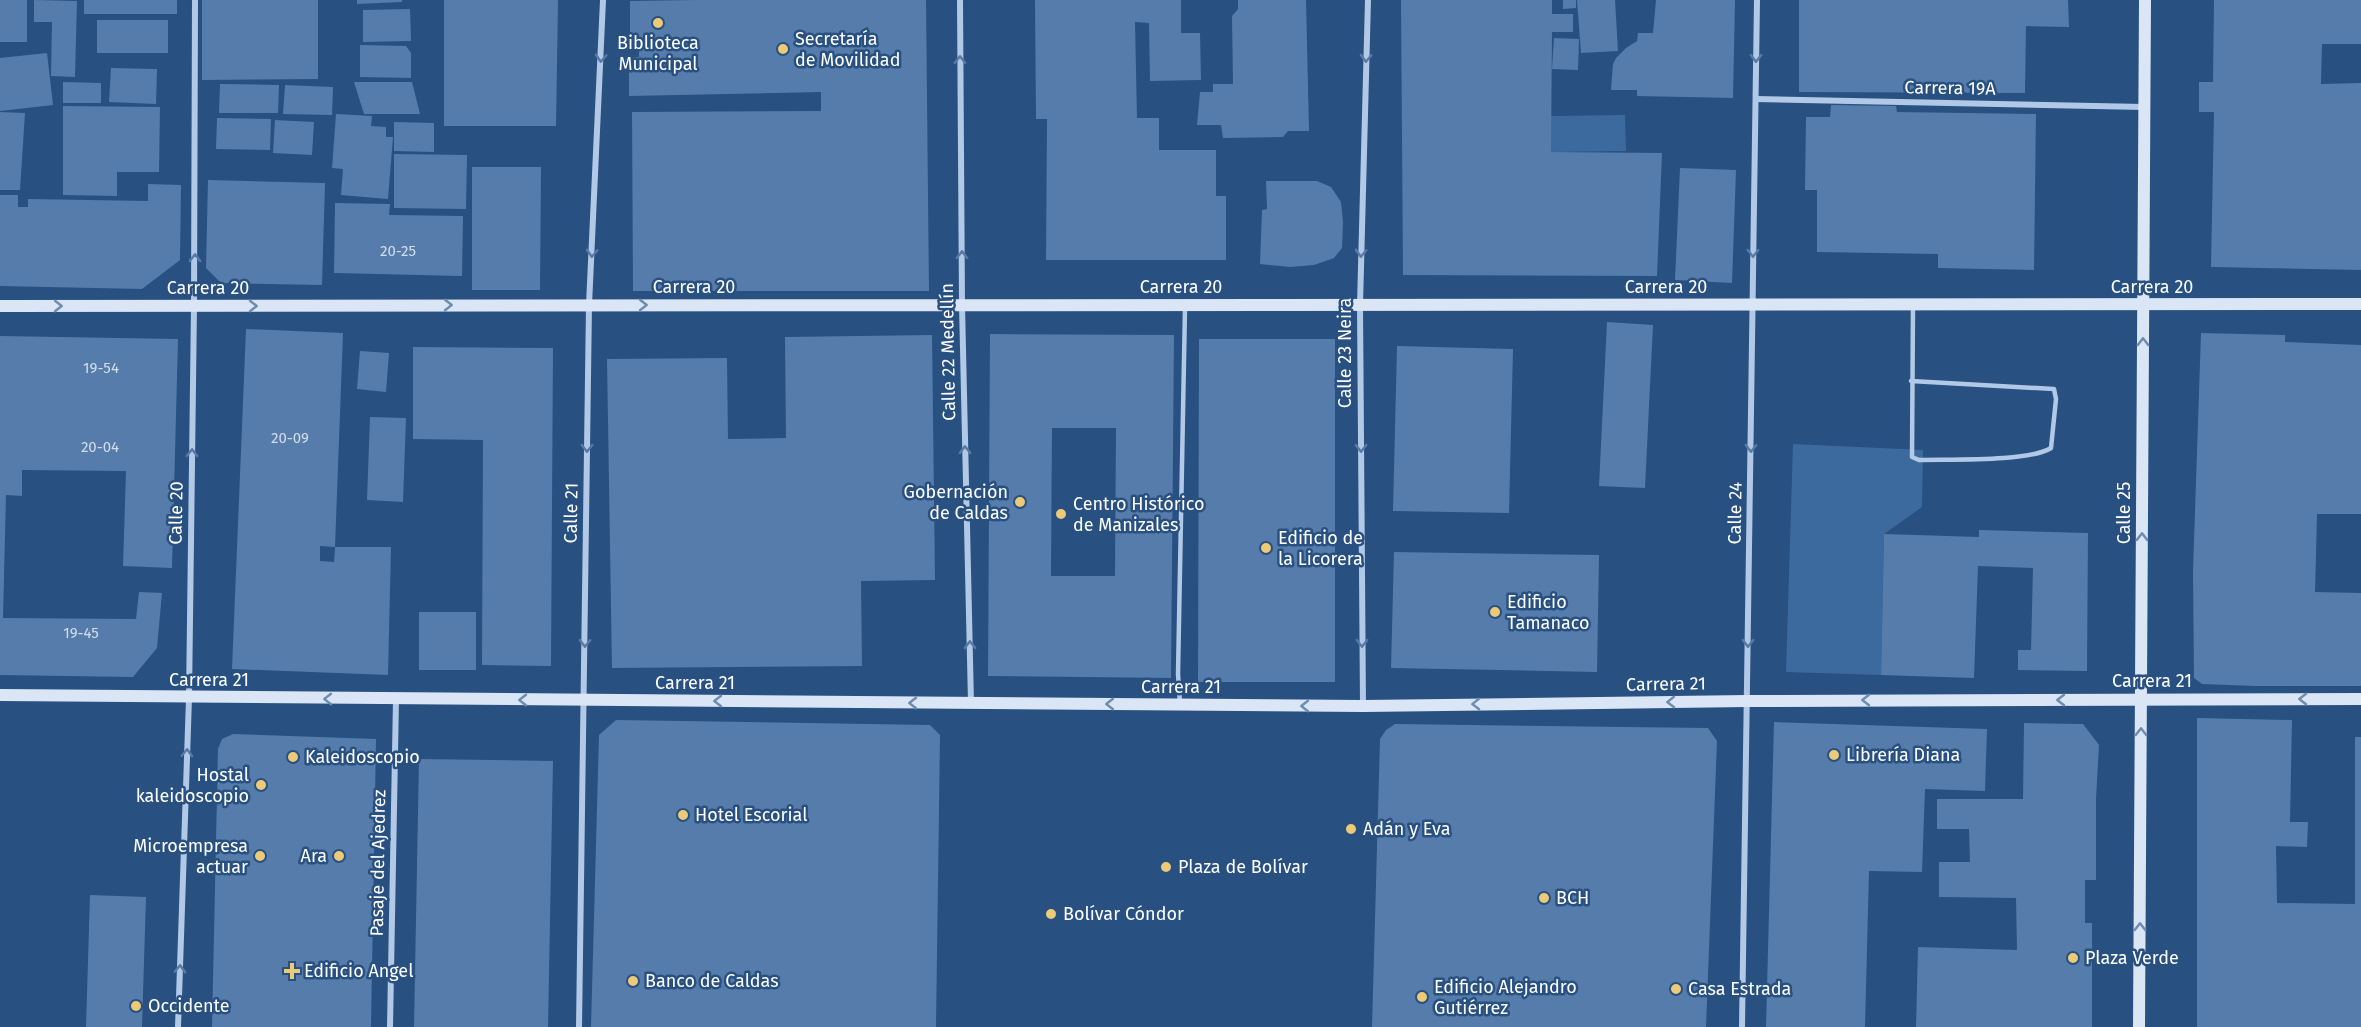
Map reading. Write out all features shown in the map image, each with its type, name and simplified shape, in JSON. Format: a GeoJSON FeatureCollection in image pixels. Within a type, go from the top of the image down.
{"type":"FeatureCollection","features":[{"type":"Feature","properties":{"kind":"main road","name":"Calle 25"},"geometry":{"type":"LineString","coordinates":[[2139,1027],[2145,0]]}},
{"type":"Feature","properties":{"kind":"main road","name":"Carrera 20"},"geometry":{"type":"LineString","coordinates":[[0,306],[2361,304]]}},
{"type":"Feature","properties":{"kind":"main road","name":"Carrera 21"},"geometry":{"type":"LineString","coordinates":[[0,695],[1363,706],[1747,701],[2361,699]]}},
{"type":"Feature","properties":{"kind":"street","name":"Calle 20"},"geometry":{"type":"LineString","coordinates":[[178,1027],[189,698],[195,0]]}},
{"type":"Feature","properties":{"kind":"street","name":"Calle 21"},"geometry":{"type":"LineString","coordinates":[[579,1027],[589,305],[603,0]]}},
{"type":"Feature","properties":{"kind":"street","name":"Calle 22 Medellín"},"geometry":{"type":"LineString","coordinates":[[960,0],[962,305],[971,703]]}},
{"type":"Feature","properties":{"kind":"street","name":"Calle 23 Neira"},"geometry":{"type":"LineString","coordinates":[[1363,706],[1360,305],[1368,0]]}},
{"type":"Feature","properties":{"kind":"street","name":"Calle 24"},"geometry":{"type":"LineString","coordinates":[[1742,1027],[1757,0]]}},
{"type":"Feature","properties":{"kind":"street","name":"Carrera 19A"},"geometry":{"type":"LineString","coordinates":[[1756,99],[2144,107]]}},
{"type":"Feature","properties":{"kind":"street","name":"Pasaje del Ajedrez"},"geometry":{"type":"LineString","coordinates":[[390,1027],[396,699]]}},
{"type":"Feature","properties":{"kind":"lane"},"geometry":{"type":"LineString","coordinates":[[1911,381],[2054,389],[2056,399],[2051,448],[2043,454],[2022,457],[1915,459],[1912,457],[1911,381],[1912,304]]}},
{"type":"Feature","properties":{"kind":"lane"},"geometry":{"type":"LineString","coordinates":[[1180,705],[1178,674],[1185,305]]}},
{"type":"Feature","properties":{"kind":"shaded area"},"geometry":{"type":"Polygon","coordinates":[[[1625,115],[1626,151],[1551,152],[1550,116],[1625,115]]]}},
{"type":"Feature","properties":{"kind":"shaded area"},"geometry":{"type":"Polygon","coordinates":[[[1793,444],[1923,450],[1922,507],[1884,534],[1881,675],[1786,672],[1793,444]]]}},
{"type":"Feature","properties":{"kind":"building"},"geometry":{"type":"Polygon","coordinates":[[[0,0],[27,0],[27,42],[0,42],[0,0]]]}},
{"type":"Feature","properties":{"kind":"building"},"geometry":{"type":"Polygon","coordinates":[[[34,0],[77,1],[75,77],[51,76],[52,22],[34,22],[34,0]]]}},
{"type":"Feature","properties":{"kind":"building"},"geometry":{"type":"Polygon","coordinates":[[[84,0],[177,0],[177,14],[84,14],[84,0]]]}},
{"type":"Feature","properties":{"kind":"building"},"geometry":{"type":"Polygon","coordinates":[[[202,0],[318,0],[318,79],[202,80],[202,0]]]}},
{"type":"Feature","properties":{"kind":"building"},"geometry":{"type":"Polygon","coordinates":[[[357,0],[402,0],[402,2],[357,4],[357,0]]]}},
{"type":"Feature","properties":{"kind":"building"},"geometry":{"type":"Polygon","coordinates":[[[444,0],[558,0],[556,126],[444,126],[444,0]]]}},
{"type":"Feature","properties":{"kind":"building"},"geometry":{"type":"Polygon","coordinates":[[[926,0],[929,291],[633,291],[632,112],[821,111],[821,92],[629,96],[629,58],[639,57],[639,40],[630,39],[630,1],[926,0]]]}},
{"type":"Feature","properties":{"kind":"building"},"geometry":{"type":"Polygon","coordinates":[[[1035,0],[1181,0],[1181,33],[1200,33],[1201,80],[1150,81],[1149,23],[1135,22],[1137,118],[1159,118],[1159,150],[1216,150],[1216,196],[1226,196],[1226,260],[1046,260],[1047,119],[1036,119],[1035,0]]]}},
{"type":"Feature","properties":{"kind":"building"},"geometry":{"type":"Polygon","coordinates":[[[1238,0],[1306,0],[1309,131],[1288,131],[1283,137],[1223,138],[1221,125],[1197,125],[1200,92],[1213,92],[1213,84],[1233,84],[1232,16],[1238,9],[1238,0]]]}},
{"type":"Feature","properties":{"kind":"building"},"geometry":{"type":"Polygon","coordinates":[[[1401,0],[1552,0],[1552,14],[1573,14],[1573,32],[1552,32],[1551,152],[1662,153],[1657,276],[1403,275],[1401,0]]]}},
{"type":"Feature","properties":{"kind":"building"},"geometry":{"type":"Polygon","coordinates":[[[1563,0],[1576,0],[1576,8],[1563,9],[1563,0]]]}},
{"type":"Feature","properties":{"kind":"building"},"geometry":{"type":"Polygon","coordinates":[[[1577,0],[1615,0],[1618,51],[1581,53],[1577,0]]]}},
{"type":"Feature","properties":{"kind":"building"},"geometry":{"type":"Polygon","coordinates":[[[1656,0],[1735,0],[1733,98],[1637,96],[1637,90],[1611,90],[1613,64],[1616,58],[1637,41],[1638,33],[1653,33],[1656,0]]]}},
{"type":"Feature","properties":{"kind":"building"},"geometry":{"type":"Polygon","coordinates":[[[1799,0],[2068,0],[2069,27],[2026,26],[2025,93],[1799,92],[1799,0]]]}},
{"type":"Feature","properties":{"kind":"building"},"geometry":{"type":"Polygon","coordinates":[[[2214,0],[2361,0],[2361,44],[2322,44],[2321,84],[2361,83],[2361,270],[2211,267],[2214,112],[2199,112],[2199,82],[2213,82],[2214,0]]]}},
{"type":"Feature","properties":{"kind":"building"},"geometry":{"type":"Polygon","coordinates":[[[410,9],[411,41],[363,42],[363,10],[410,9]]]}},
{"type":"Feature","properties":{"kind":"building"},"geometry":{"type":"Polygon","coordinates":[[[97,20],[168,20],[168,53],[97,53],[97,20]]]}},
{"type":"Feature","properties":{"kind":"building"},"geometry":{"type":"Polygon","coordinates":[[[1554,38],[1579,39],[1578,70],[1552,69],[1554,38]]]}},
{"type":"Feature","properties":{"kind":"building"},"geometry":{"type":"Polygon","coordinates":[[[360,45],[406,46],[411,53],[411,78],[360,77],[360,45]]]}},
{"type":"Feature","properties":{"kind":"building"},"geometry":{"type":"Polygon","coordinates":[[[47,53],[53,105],[0,111],[0,58],[47,53]]]}},
{"type":"Feature","properties":{"kind":"building"},"geometry":{"type":"Polygon","coordinates":[[[111,68],[157,69],[156,104],[109,102],[111,68]]]}},
{"type":"Feature","properties":{"kind":"building"},"geometry":{"type":"Polygon","coordinates":[[[63,82],[101,83],[101,103],[63,103],[63,82]]]}},
{"type":"Feature","properties":{"kind":"building"},"geometry":{"type":"Polygon","coordinates":[[[354,82],[412,82],[420,114],[364,114],[354,82]]]}},
{"type":"Feature","properties":{"kind":"building"},"geometry":{"type":"Polygon","coordinates":[[[220,84],[279,85],[278,113],[219,113],[220,84]]]}},
{"type":"Feature","properties":{"kind":"building"},"geometry":{"type":"Polygon","coordinates":[[[285,85],[333,87],[332,115],[283,114],[285,85]]]}},
{"type":"Feature","properties":{"kind":"building"},"geometry":{"type":"Polygon","coordinates":[[[1831,105],[1896,106],[1897,112],[2036,114],[2034,270],[1938,268],[1938,254],[1817,252],[1817,190],[1805,190],[1806,117],[1830,117],[1831,105]]]}},
{"type":"Feature","properties":{"kind":"building"},"geometry":{"type":"Polygon","coordinates":[[[63,106],[160,107],[159,172],[117,172],[117,196],[63,195],[63,106]]]}},
{"type":"Feature","properties":{"kind":"building"},"geometry":{"type":"Polygon","coordinates":[[[0,112],[25,113],[20,190],[0,190],[0,112]]]}},
{"type":"Feature","properties":{"kind":"building"},"geometry":{"type":"Polygon","coordinates":[[[336,114],[372,116],[371,126],[386,127],[386,137],[393,137],[388,199],[341,195],[343,169],[332,168],[336,114]]]}},
{"type":"Feature","properties":{"kind":"building"},"geometry":{"type":"Polygon","coordinates":[[[217,118],[271,119],[270,150],[216,149],[217,118]]]}},
{"type":"Feature","properties":{"kind":"building"},"geometry":{"type":"Polygon","coordinates":[[[275,120],[314,122],[312,155],[273,153],[275,120]]]}},
{"type":"Feature","properties":{"kind":"building"},"geometry":{"type":"Polygon","coordinates":[[[394,122],[434,123],[434,152],[394,151],[394,122]]]}},
{"type":"Feature","properties":{"kind":"building"},"geometry":{"type":"Polygon","coordinates":[[[394,154],[467,155],[466,209],[394,208],[394,154]]]}},
{"type":"Feature","properties":{"kind":"building"},"geometry":{"type":"Polygon","coordinates":[[[472,167],[541,167],[540,290],[472,290],[472,167]]]}},
{"type":"Feature","properties":{"kind":"building"},"geometry":{"type":"Polygon","coordinates":[[[1680,168],[1736,170],[1732,283],[1675,280],[1680,168]]]}},
{"type":"Feature","properties":{"kind":"building"},"geometry":{"type":"Polygon","coordinates":[[[208,180],[325,183],[322,285],[221,283],[206,268],[208,180]]]}},
{"type":"Feature","properties":{"kind":"building"},"geometry":{"type":"Polygon","coordinates":[[[1266,181],[1317,181],[1331,187],[1341,202],[1343,222],[1342,248],[1334,258],[1314,265],[1290,267],[1260,264],[1262,210],[1267,209],[1266,181]]]}},
{"type":"Feature","properties":{"kind":"building"},"geometry":{"type":"Polygon","coordinates":[[[148,184],[181,185],[180,260],[142,289],[0,286],[0,195],[18,195],[18,207],[28,207],[28,199],[148,201],[148,184]]]}},
{"type":"Feature","properties":{"kind":"building"},"geometry":{"type":"Polygon","coordinates":[[[335,203],[390,204],[389,215],[463,216],[462,276],[334,273],[335,203]]]}},
{"type":"Feature","properties":{"kind":"building"},"geometry":{"type":"Polygon","coordinates":[[[1607,322],[1653,325],[1645,488],[1599,486],[1607,322]]]}},
{"type":"Feature","properties":{"kind":"building"},"geometry":{"type":"Polygon","coordinates":[[[246,329],[343,333],[335,547],[391,547],[388,675],[232,669],[246,329]],[[320,546],[320,561],[334,562],[335,547],[320,546]]]}},
{"type":"Feature","properties":{"kind":"building"},"geometry":{"type":"Polygon","coordinates":[[[2201,333],[2285,335],[2285,342],[2361,345],[2361,514],[2317,514],[2315,592],[2361,593],[2361,686],[2202,684],[2194,678],[2193,571],[2201,333]]]}},
{"type":"Feature","properties":{"kind":"building","name":"Gobernación de Caldas"},"geometry":{"type":"Polygon","coordinates":[[[990,334],[1174,335],[1171,678],[988,676],[990,334]],[[1052,428],[1051,576],[1115,576],[1116,428],[1052,428]]]}},
{"type":"Feature","properties":{"kind":"building"},"geometry":{"type":"Polygon","coordinates":[[[932,335],[935,580],[861,581],[862,666],[612,668],[607,359],[727,358],[728,439],[786,438],[785,337],[932,335]]]}},
{"type":"Feature","properties":{"kind":"building"},"geometry":{"type":"Polygon","coordinates":[[[0,336],[178,339],[172,568],[123,566],[126,471],[22,470],[22,496],[6,495],[3,618],[136,619],[139,592],[162,593],[157,648],[133,677],[0,675],[0,336]]]}},
{"type":"Feature","properties":{"kind":"building","name":"Edificio de la Licorera"},"geometry":{"type":"Polygon","coordinates":[[[1199,339],[1335,339],[1335,682],[1198,682],[1199,339]]]}},
{"type":"Feature","properties":{"kind":"building"},"geometry":{"type":"Polygon","coordinates":[[[1397,346],[1513,349],[1509,513],[1393,511],[1397,346]]]}},
{"type":"Feature","properties":{"kind":"building"},"geometry":{"type":"Polygon","coordinates":[[[413,347],[553,348],[551,666],[482,665],[483,440],[413,439],[413,347]]]}},
{"type":"Feature","properties":{"kind":"building"},"geometry":{"type":"Polygon","coordinates":[[[360,351],[389,353],[386,392],[357,389],[360,351]]]}},
{"type":"Feature","properties":{"kind":"building"},"geometry":{"type":"Polygon","coordinates":[[[370,417],[406,418],[403,502],[367,500],[370,417]]]}},
{"type":"Feature","properties":{"kind":"building"},"geometry":{"type":"Polygon","coordinates":[[[1979,530],[2088,533],[2087,671],[2018,670],[2018,650],[2031,650],[2033,568],[1978,566],[1974,678],[1881,675],[1884,534],[1979,537],[1979,530]]]}},
{"type":"Feature","properties":{"kind":"building","name":"Edificio Tamanaco"},"geometry":{"type":"Polygon","coordinates":[[[1394,552],[1599,555],[1597,672],[1391,668],[1394,552]]]}},
{"type":"Feature","properties":{"kind":"building"},"geometry":{"type":"Polygon","coordinates":[[[419,612],[476,612],[476,670],[419,670],[419,612]]]}},
{"type":"Feature","properties":{"kind":"building"},"geometry":{"type":"Polygon","coordinates":[[[2197,718],[2292,720],[2290,822],[2308,822],[2307,847],[2276,846],[2277,903],[2355,904],[2355,737],[2361,737],[2361,1027],[2197,1027],[2197,718]]]}},
{"type":"Feature","properties":{"kind":"building"},"geometry":{"type":"Polygon","coordinates":[[[616,720],[930,725],[940,735],[936,1027],[591,1027],[599,735],[616,720]]]}},
{"type":"Feature","properties":{"kind":"building"},"geometry":{"type":"Polygon","coordinates":[[[1774,722],[1987,729],[1985,791],[1925,789],[1922,872],[1869,871],[1865,1027],[1766,1027],[1774,722]]]}},
{"type":"Feature","properties":{"kind":"building"},"geometry":{"type":"Polygon","coordinates":[[[2024,723],[2083,724],[2099,745],[2096,880],[2085,880],[2085,923],[2092,923],[2092,1027],[1916,1027],[1918,947],[2017,950],[2016,898],[1939,897],[1939,862],[1970,862],[1969,829],[1937,829],[1937,799],[2023,799],[2024,723]]]}},
{"type":"Feature","properties":{"kind":"building"},"geometry":{"type":"Polygon","coordinates":[[[1395,724],[1708,728],[1717,741],[1706,1027],[1372,1027],[1380,739],[1386,730],[1395,724]]]}},
{"type":"Feature","properties":{"kind":"building"},"geometry":{"type":"Polygon","coordinates":[[[233,734],[376,739],[371,1027],[212,1027],[218,749],[222,739],[233,734]]]}},
{"type":"Feature","properties":{"kind":"building"},"geometry":{"type":"Polygon","coordinates":[[[419,759],[553,761],[548,1027],[414,1027],[419,759]]]}},
{"type":"Feature","properties":{"kind":"building"},"geometry":{"type":"Polygon","coordinates":[[[90,895],[146,897],[142,1027],[86,1027],[90,895]]]}},
{"type":"Feature","properties":{"kind":"place","name":"Biblioteca Municipal"},"geometry":{"type":"Point","coordinates":[658,23]}},
{"type":"Feature","properties":{"kind":"place","name":"Secretaría de Movilidad"},"geometry":{"type":"Point","coordinates":[783,49]}},
{"type":"Feature","properties":{"kind":"place","name":"Gobernación de Caldas"},"geometry":{"type":"Point","coordinates":[1020,502]}},
{"type":"Feature","properties":{"kind":"place","name":"Centro Histórico de Manizales"},"geometry":{"type":"Point","coordinates":[1061,514]}},
{"type":"Feature","properties":{"kind":"place","name":"Edificio de la Licorera"},"geometry":{"type":"Point","coordinates":[1266,548]}},
{"type":"Feature","properties":{"kind":"place","name":"Edificio Tamanaco"},"geometry":{"type":"Point","coordinates":[1495,612]}},
{"type":"Feature","properties":{"kind":"place","name":"Librería Diana"},"geometry":{"type":"Point","coordinates":[1834,755]}},
{"type":"Feature","properties":{"kind":"place","name":"Kaleidoscopio"},"geometry":{"type":"Point","coordinates":[293,757]}},
{"type":"Feature","properties":{"kind":"place","name":"Hostal kaleidoscopio"},"geometry":{"type":"Point","coordinates":[261,785]}},
{"type":"Feature","properties":{"kind":"place","name":"Hotel Escorial"},"geometry":{"type":"Point","coordinates":[683,815]}},
{"type":"Feature","properties":{"kind":"place","name":"Adán y Eva"},"geometry":{"type":"Point","coordinates":[1351,829]}},
{"type":"Feature","properties":{"kind":"place","name":"Microempresa actuar"},"geometry":{"type":"Point","coordinates":[260,856]}},
{"type":"Feature","properties":{"kind":"place","name":"Ara"},"geometry":{"type":"Point","coordinates":[339,856]}},
{"type":"Feature","properties":{"kind":"place","name":"Plaza de Bolívar"},"geometry":{"type":"Point","coordinates":[1166,867]}},
{"type":"Feature","properties":{"kind":"place","name":"BCH"},"geometry":{"type":"Point","coordinates":[1544,898]}},
{"type":"Feature","properties":{"kind":"place","name":"Bolívar Cóndor"},"geometry":{"type":"Point","coordinates":[1051,914]}},
{"type":"Feature","properties":{"kind":"place","name":"Plaza Verde"},"geometry":{"type":"Point","coordinates":[2073,958]}},
{"type":"Feature","properties":{"kind":"place","name":"Edificio Angel"},"geometry":{"type":"Point","coordinates":[292,971]}},
{"type":"Feature","properties":{"kind":"place","name":"Banco de Caldas"},"geometry":{"type":"Point","coordinates":[633,981]}},
{"type":"Feature","properties":{"kind":"place","name":"Casa Estrada"},"geometry":{"type":"Point","coordinates":[1676,989]}},
{"type":"Feature","properties":{"kind":"place","name":"Edificio Alejandro Gutiérrez"},"geometry":{"type":"Point","coordinates":[1422,997]}},
{"type":"Feature","properties":{"kind":"place","name":"Occidente"},"geometry":{"type":"Point","coordinates":[136,1006]}}]}
